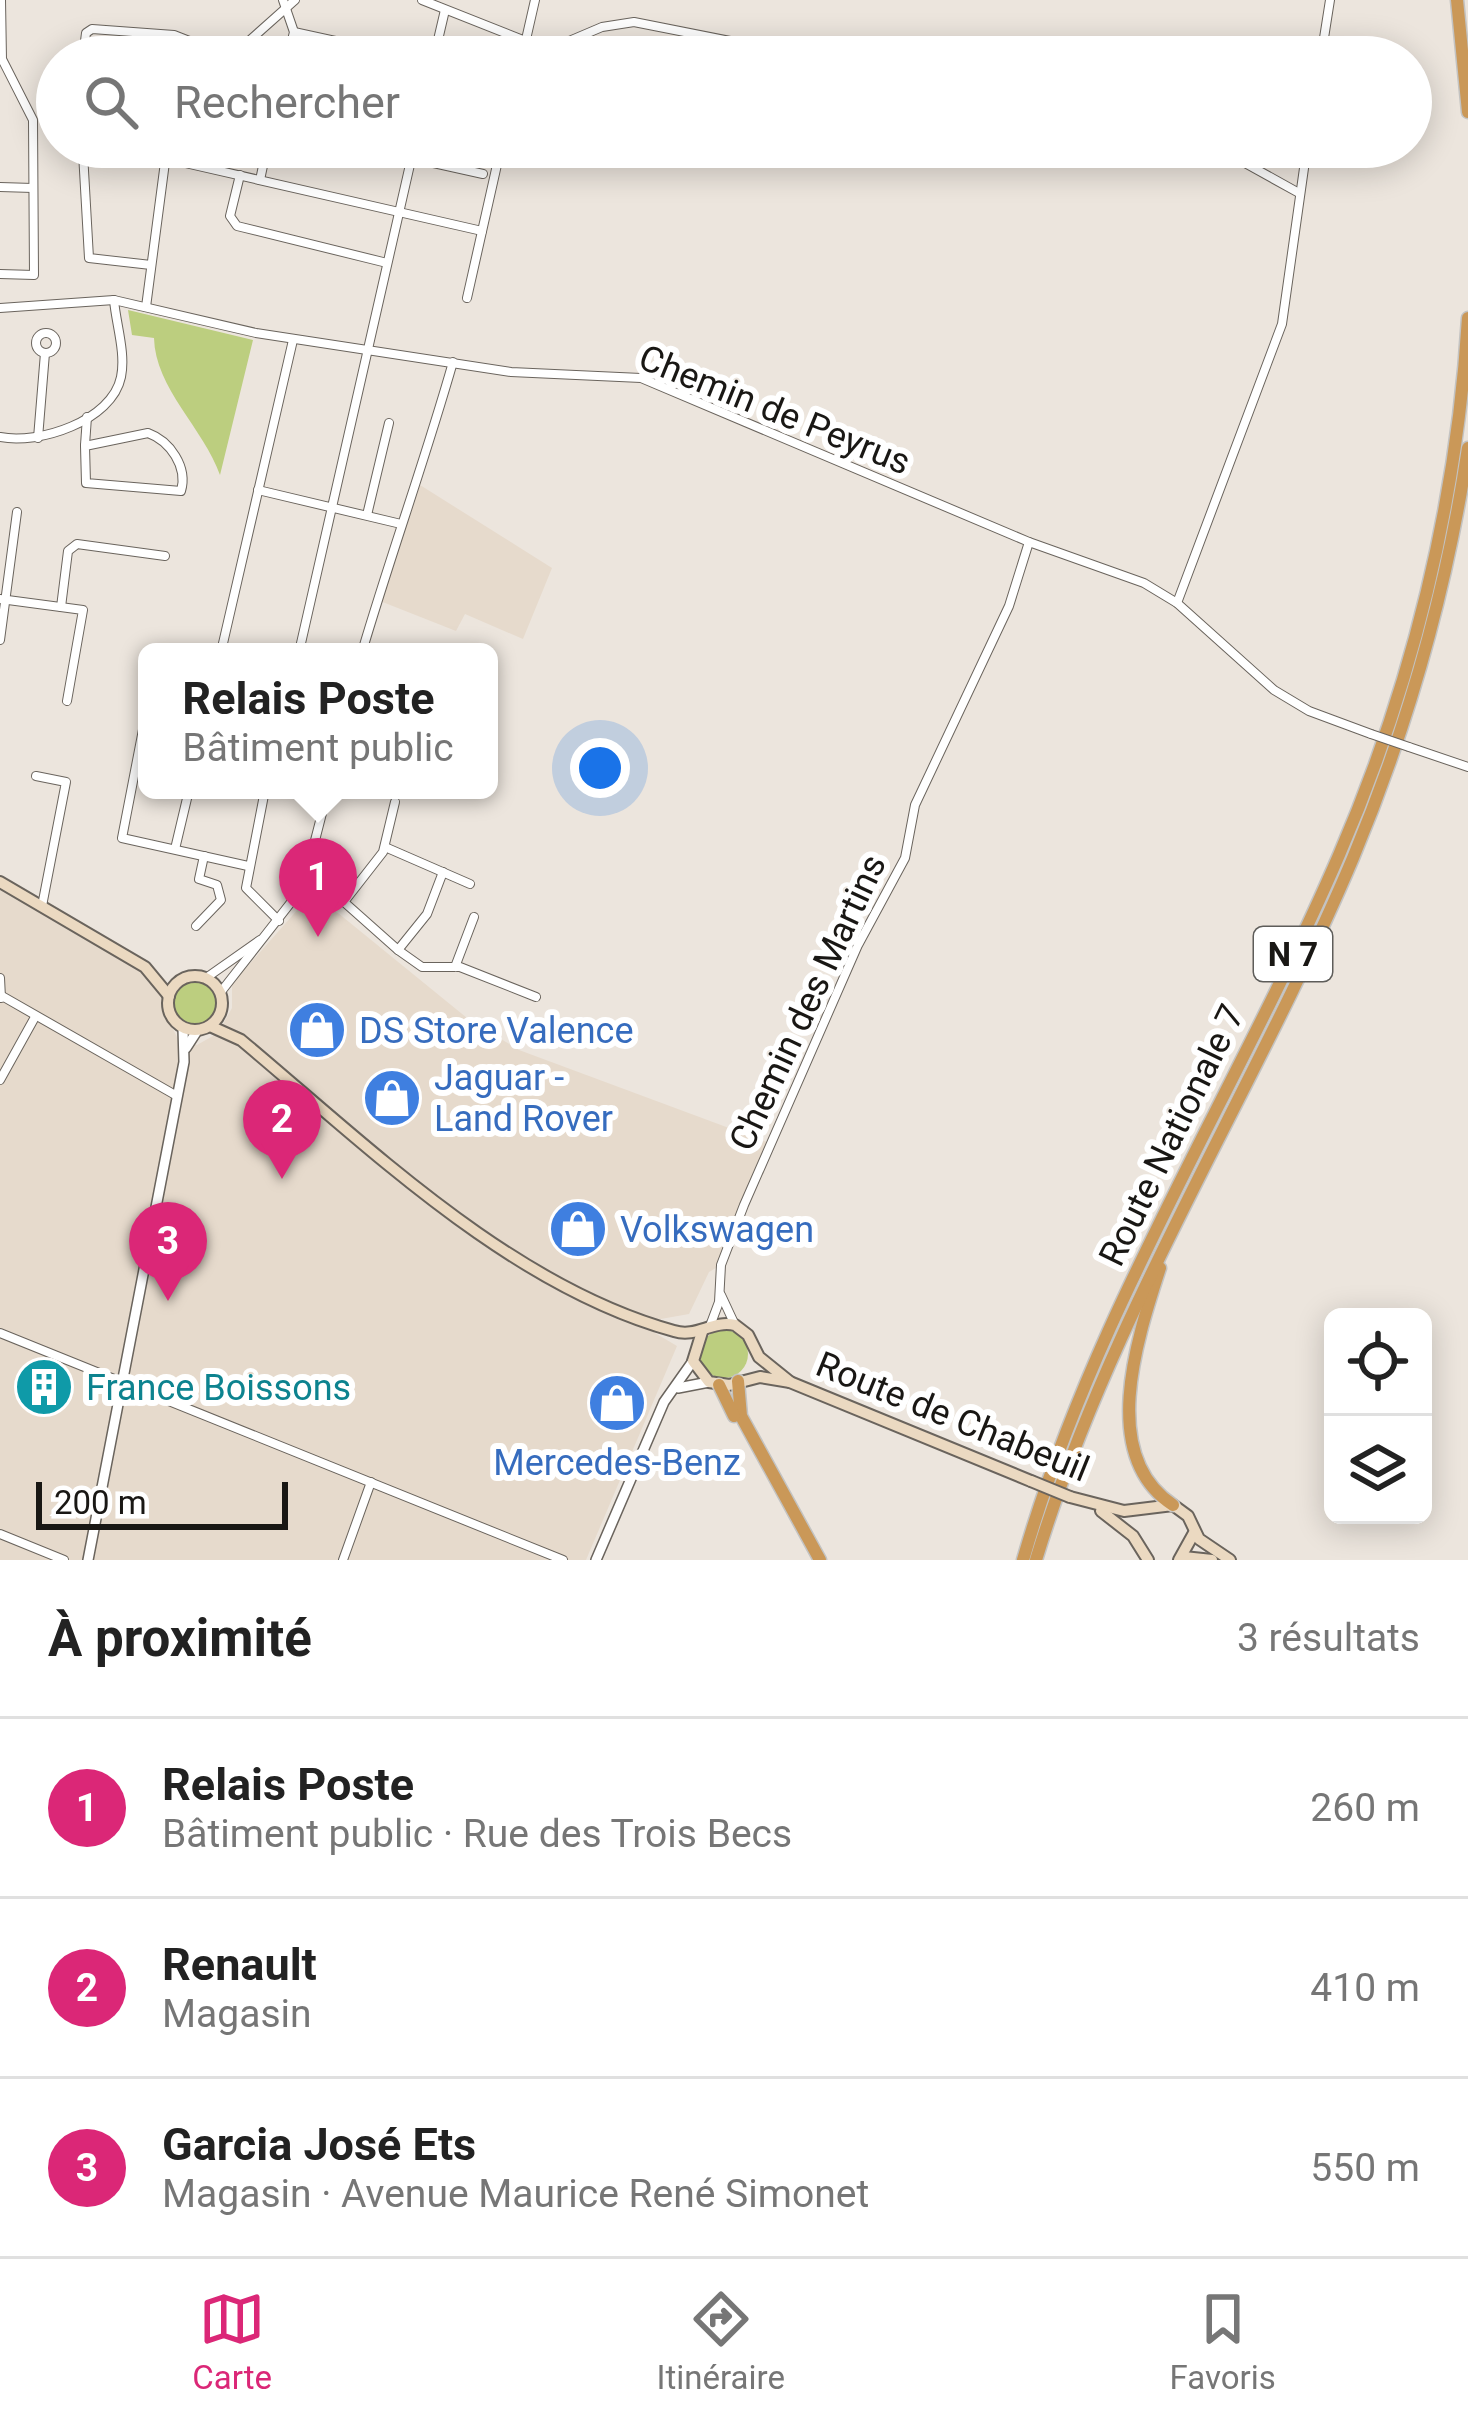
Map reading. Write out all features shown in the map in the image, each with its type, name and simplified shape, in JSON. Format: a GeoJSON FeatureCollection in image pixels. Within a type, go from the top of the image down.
{"type":"FeatureCollection","features":[{"type":"Feature","properties":{"kind":"highway"},"geometry":{"type":"LineString","coordinates":[[1457,0],[1468,112]]}},
{"type":"Feature","properties":{"kind":"highway","name":"Route Nationale 7"},"geometry":{"type":"LineString","coordinates":[[1023,1560],[1099,1350],[1302,937],[1376,764],[1409,660],[1438,540],[1468,318]]}},
{"type":"Feature","properties":{"kind":"highway","name":"Route Nationale 7"},"geometry":{"type":"LineString","coordinates":[[1036,1560],[1099,1384],[1330,908],[1377,798],[1433,623],[1468,448]]}},
{"type":"Feature","properties":{"kind":"highway"},"geometry":{"type":"LineString","coordinates":[[1173,1505],[1140,1474],[1132,1432],[1137,1348],[1174,1223]]}},
{"type":"Feature","properties":{"kind":"highway"},"geometry":{"type":"LineString","coordinates":[[741,1380],[741,1416],[816,1560]]}},
{"type":"Feature","properties":{"kind":"highway"},"geometry":{"type":"LineString","coordinates":[[714,1383],[816,1560]]}},
{"type":"Feature","properties":{"kind":"main road"},"geometry":{"type":"LineString","coordinates":[[0,882],[153,973],[182,980],[206,978],[220,993],[221,1012],[241,1040],[473,1230],[564,1283],[647,1322],[682,1333],[735,1325],[748,1335],[754,1351],[790,1382]]}},
{"type":"Feature","properties":{"kind":"main road"},"geometry":{"type":"LineString","coordinates":[[153,973],[169,996],[170,1014],[183,1028],[204,1028],[241,1040]]}},
{"type":"Feature","properties":{"kind":"main road"},"geometry":{"type":"LineString","coordinates":[[169,996],[182,980]]}},
{"type":"Feature","properties":{"kind":"main road"},"geometry":{"type":"LineString","coordinates":[[204,1028],[221,1012]]}},
{"type":"Feature","properties":{"kind":"main road"},"geometry":{"type":"LineString","coordinates":[[647,1322],[693,1357],[714,1383],[790,1382]]}},
{"type":"Feature","properties":{"kind":"main road"},"geometry":{"type":"LineString","coordinates":[[693,1357],[706,1329]]}},
{"type":"Feature","properties":{"kind":"main road"},"geometry":{"type":"LineString","coordinates":[[741,1380],[754,1351]]}},
{"type":"Feature","properties":{"kind":"main road","name":"Route de Chabeuil"},"geometry":{"type":"LineString","coordinates":[[790,1382],[1094,1506]]}},
{"type":"Feature","properties":{"kind":"main road"},"geometry":{"type":"LineString","coordinates":[[1094,1506],[1143,1512],[1157,1504],[1173,1505],[1188,1516],[1194,1533],[1230,1560]]}},
{"type":"Feature","properties":{"kind":"main road"},"geometry":{"type":"LineString","coordinates":[[1094,1506],[1133,1536],[1148,1560]]}},
{"type":"Feature","properties":{"kind":"main road"},"geometry":{"type":"LineString","coordinates":[[1133,1536],[1143,1512]]}},
{"type":"Feature","properties":{"kind":"main road"},"geometry":{"type":"LineString","coordinates":[[1194,1533],[1182,1558],[1212,1560]]}},
{"type":"Feature","properties":{"kind":"street"},"geometry":{"type":"LineString","coordinates":[[0,274],[34,275],[33,120],[8,77],[0,42],[1,0]]}},
{"type":"Feature","properties":{"kind":"street"},"geometry":{"type":"LineString","coordinates":[[252,36],[285,4],[296,0]]}},
{"type":"Feature","properties":{"kind":"street"},"geometry":{"type":"LineString","coordinates":[[422,0],[511,36]]}},
{"type":"Feature","properties":{"kind":"street"},"geometry":{"type":"LineString","coordinates":[[527,36],[535,0]]}},
{"type":"Feature","properties":{"kind":"street"},"geometry":{"type":"LineString","coordinates":[[1324,36],[1330,0]]}},
{"type":"Feature","properties":{"kind":"street"},"geometry":{"type":"LineString","coordinates":[[285,4],[293,36]]}},
{"type":"Feature","properties":{"kind":"street"},"geometry":{"type":"LineString","coordinates":[[439,36],[445,10]]}},
{"type":"Feature","properties":{"kind":"street"},"geometry":{"type":"LineString","coordinates":[[582,36],[602,26],[634,22],[705,36]]}},
{"type":"Feature","properties":{"kind":"street"},"geometry":{"type":"LineString","coordinates":[[87,36],[92,29],[177,36]]}},
{"type":"Feature","properties":{"kind":"street"},"geometry":{"type":"LineString","coordinates":[[294,32],[312,36]]}},
{"type":"Feature","properties":{"kind":"street"},"geometry":{"type":"LineString","coordinates":[[86,168],[89,258],[151,265]]}},
{"type":"Feature","properties":{"kind":"street"},"geometry":{"type":"LineString","coordinates":[[146,308],[164,168]]}},
{"type":"Feature","properties":{"kind":"street"},"geometry":{"type":"LineString","coordinates":[[204,168],[482,231]]}},
{"type":"Feature","properties":{"kind":"street"},"geometry":{"type":"LineString","coordinates":[[260,180],[263,168]]}},
{"type":"Feature","properties":{"kind":"street"},"geometry":{"type":"LineString","coordinates":[[301,643],[409,168]]}},
{"type":"Feature","properties":{"kind":"street"},"geometry":{"type":"LineString","coordinates":[[456,168],[483,174]]}},
{"type":"Feature","properties":{"kind":"street"},"geometry":{"type":"LineString","coordinates":[[466,298],[496,168]]}},
{"type":"Feature","properties":{"kind":"street"},"geometry":{"type":"LineString","coordinates":[[1254,168],[1299,193]]}},
{"type":"Feature","properties":{"kind":"street"},"geometry":{"type":"LineString","coordinates":[[1177,603],[1282,324],[1303,168]]}},
{"type":"Feature","properties":{"kind":"street"},"geometry":{"type":"LineString","coordinates":[[239,176],[230,216],[236,226],[387,263]]}},
{"type":"Feature","properties":{"kind":"street"},"geometry":{"type":"LineString","coordinates":[[0,187],[33,188]]}},
{"type":"Feature","properties":{"kind":"street"},"geometry":{"type":"LineString","coordinates":[[0,437],[38,438],[107,403],[121,377],[114,300]]}},
{"type":"Feature","properties":{"kind":"street","name":"Chemin de Peyrus"},"geometry":{"type":"LineString","coordinates":[[0,308],[114,300],[293,340],[511,372],[640,378],[1029,542],[1144,584],[1177,603],[1274,690],[1309,711],[1468,767]]}},
{"type":"Feature","properties":{"kind":"street"},"geometry":{"type":"LineString","coordinates":[[223,643],[293,340]]}},
{"type":"Feature","properties":{"kind":"street"},"geometry":{"type":"LineString","coordinates":[[38,438],[45,353]]}},
{"type":"Feature","properties":{"kind":"street"},"geometry":{"type":"LineString","coordinates":[[365,643],[400,524],[431,449],[453,362]]}},
{"type":"Feature","properties":{"kind":"street"},"geometry":{"type":"LineString","coordinates":[[85,446],[154,434],[172,449],[184,484],[174,492],[140,484],[86,483],[85,446],[87,417]]}},
{"type":"Feature","properties":{"kind":"street"},"geometry":{"type":"LineString","coordinates":[[367,515],[389,423]]}},
{"type":"Feature","properties":{"kind":"street"},"geometry":{"type":"LineString","coordinates":[[258,490],[400,524]]}},
{"type":"Feature","properties":{"kind":"street"},"geometry":{"type":"LineString","coordinates":[[0,640],[16,512]]}},
{"type":"Feature","properties":{"kind":"street","name":"Chemin des Martins"},"geometry":{"type":"LineString","coordinates":[[706,1329],[721,1265],[744,1205],[858,945],[905,858],[915,805],[1010,606],[1029,542]]}},
{"type":"Feature","properties":{"kind":"street"},"geometry":{"type":"LineString","coordinates":[[61,607],[68,550],[77,544],[165,556]]}},
{"type":"Feature","properties":{"kind":"street"},"geometry":{"type":"LineString","coordinates":[[3,599],[83,610],[67,701]]}},
{"type":"Feature","properties":{"kind":"street"},"geometry":{"type":"LineString","coordinates":[[138,750],[122,838],[248,866]]}},
{"type":"Feature","properties":{"kind":"street"},"geometry":{"type":"LineString","coordinates":[[36,776],[66,782],[42,907]]}},
{"type":"Feature","properties":{"kind":"street"},"geometry":{"type":"LineString","coordinates":[[176,849],[187,799]]}},
{"type":"Feature","properties":{"kind":"street"},"geometry":{"type":"LineString","coordinates":[[263,799],[248,866],[248,892],[279,921]]}},
{"type":"Feature","properties":{"kind":"street"},"geometry":{"type":"LineString","coordinates":[[220,993],[303,886],[326,799]]}},
{"type":"Feature","properties":{"kind":"street"},"geometry":{"type":"LineString","coordinates":[[344,902],[385,847],[395,802]]}},
{"type":"Feature","properties":{"kind":"street"},"geometry":{"type":"LineString","coordinates":[[385,847],[470,884]]}},
{"type":"Feature","properties":{"kind":"street"},"geometry":{"type":"LineString","coordinates":[[196,926],[221,900],[217,885],[194,878],[204,856]]}},
{"type":"Feature","properties":{"kind":"street"},"geometry":{"type":"LineString","coordinates":[[398,950],[427,914],[443,872]]}},
{"type":"Feature","properties":{"kind":"street"},"geometry":{"type":"LineString","coordinates":[[303,886],[344,902],[422,967],[455,967],[536,997]]}},
{"type":"Feature","properties":{"kind":"street"},"geometry":{"type":"LineString","coordinates":[[455,967],[474,917]]}},
{"type":"Feature","properties":{"kind":"street"},"geometry":{"type":"LineString","coordinates":[[206,978],[261,940]]}},
{"type":"Feature","properties":{"kind":"street"},"geometry":{"type":"LineString","coordinates":[[0,978],[1,998],[177,1096]]}},
{"type":"Feature","properties":{"kind":"street"},"geometry":{"type":"LineString","coordinates":[[0,1080],[35,1017]]}},
{"type":"Feature","properties":{"kind":"street"},"geometry":{"type":"LineString","coordinates":[[88,1560],[186,1048],[183,1028]]}},
{"type":"Feature","properties":{"kind":"street"},"geometry":{"type":"LineString","coordinates":[[186,1048],[204,1028]]}},
{"type":"Feature","properties":{"kind":"street"},"geometry":{"type":"LineString","coordinates":[[719,1288],[735,1325]]}},
{"type":"Feature","properties":{"kind":"street"},"geometry":{"type":"LineString","coordinates":[[0,1333],[563,1560]]}},
{"type":"Feature","properties":{"kind":"street"},"geometry":{"type":"LineString","coordinates":[[596,1560],[668,1394],[693,1357]]}},
{"type":"Feature","properties":{"kind":"street"},"geometry":{"type":"LineString","coordinates":[[668,1394],[714,1383]]}},
{"type":"Feature","properties":{"kind":"street"},"geometry":{"type":"LineString","coordinates":[[343,1560],[371,1482]]}},
{"type":"Feature","properties":{"kind":"street"},"geometry":{"type":"LineString","coordinates":[[0,1534],[64,1560]]}},
{"type":"Feature","properties":{"kind":"shaded area"},"geometry":{"type":"Polygon","coordinates":[[[420,485],[552,568],[523,639],[465,614],[456,631],[380,601],[388,566],[420,485]]]}},
{"type":"Feature","properties":{"kind":"shaded area"},"geometry":{"type":"Polygon","coordinates":[[[0,888],[146,971],[162,991],[162,1007],[178,1039],[197,1045],[218,1033],[232,1008],[232,984],[307,899],[338,913],[467,1018],[519,1050],[772,1144],[721,1265],[709,1272],[689,1314],[638,1323],[677,1346],[586,1560],[0,1560],[0,888]]]}},
{"type":"Feature","properties":{"kind":"green space"},"geometry":{"type":"Polygon","coordinates":[[[128,310],[253,340],[220,475],[162,374],[154,338],[132,335],[128,310]]]}},
{"type":"Feature","properties":{"kind":"green space"},"geometry":{"type":"Polygon","coordinates":[[[195,981],[210,988],[217,1003],[210,1018],[195,1025],[180,1018],[173,1003],[180,988],[195,981]]]}},
{"type":"Feature","properties":{"kind":"green space"},"geometry":{"type":"Polygon","coordinates":[[[724,1330],[741,1337],[748,1354],[741,1371],[724,1378],[707,1371],[700,1354],[707,1337],[724,1330]]]}},
{"type":"Feature","properties":{"kind":"place","name":"Relais Poste"},"geometry":{"type":"Point","coordinates":[318,937]}},
{"type":"Feature","properties":{"kind":"place","name":"DS Store Valence"},"geometry":{"type":"Point","coordinates":[317,1030]}},
{"type":"Feature","properties":{"kind":"place","name":"Jaguar - Land Rover"},"geometry":{"type":"Point","coordinates":[392,1098]}},
{"type":"Feature","properties":{"kind":"place","name":"Renault"},"geometry":{"type":"Point","coordinates":[282,1179]}},
{"type":"Feature","properties":{"kind":"place","name":"Volkswagen"},"geometry":{"type":"Point","coordinates":[578,1229]}},
{"type":"Feature","properties":{"kind":"place","name":"Garcia José Ets"},"geometry":{"type":"Point","coordinates":[168,1301]}},
{"type":"Feature","properties":{"kind":"place","name":"France Boissons"},"geometry":{"type":"Point","coordinates":[44,1387]}},
{"type":"Feature","properties":{"kind":"place","name":"Mercedes-Benz"},"geometry":{"type":"Point","coordinates":[617,1403]}}]}
